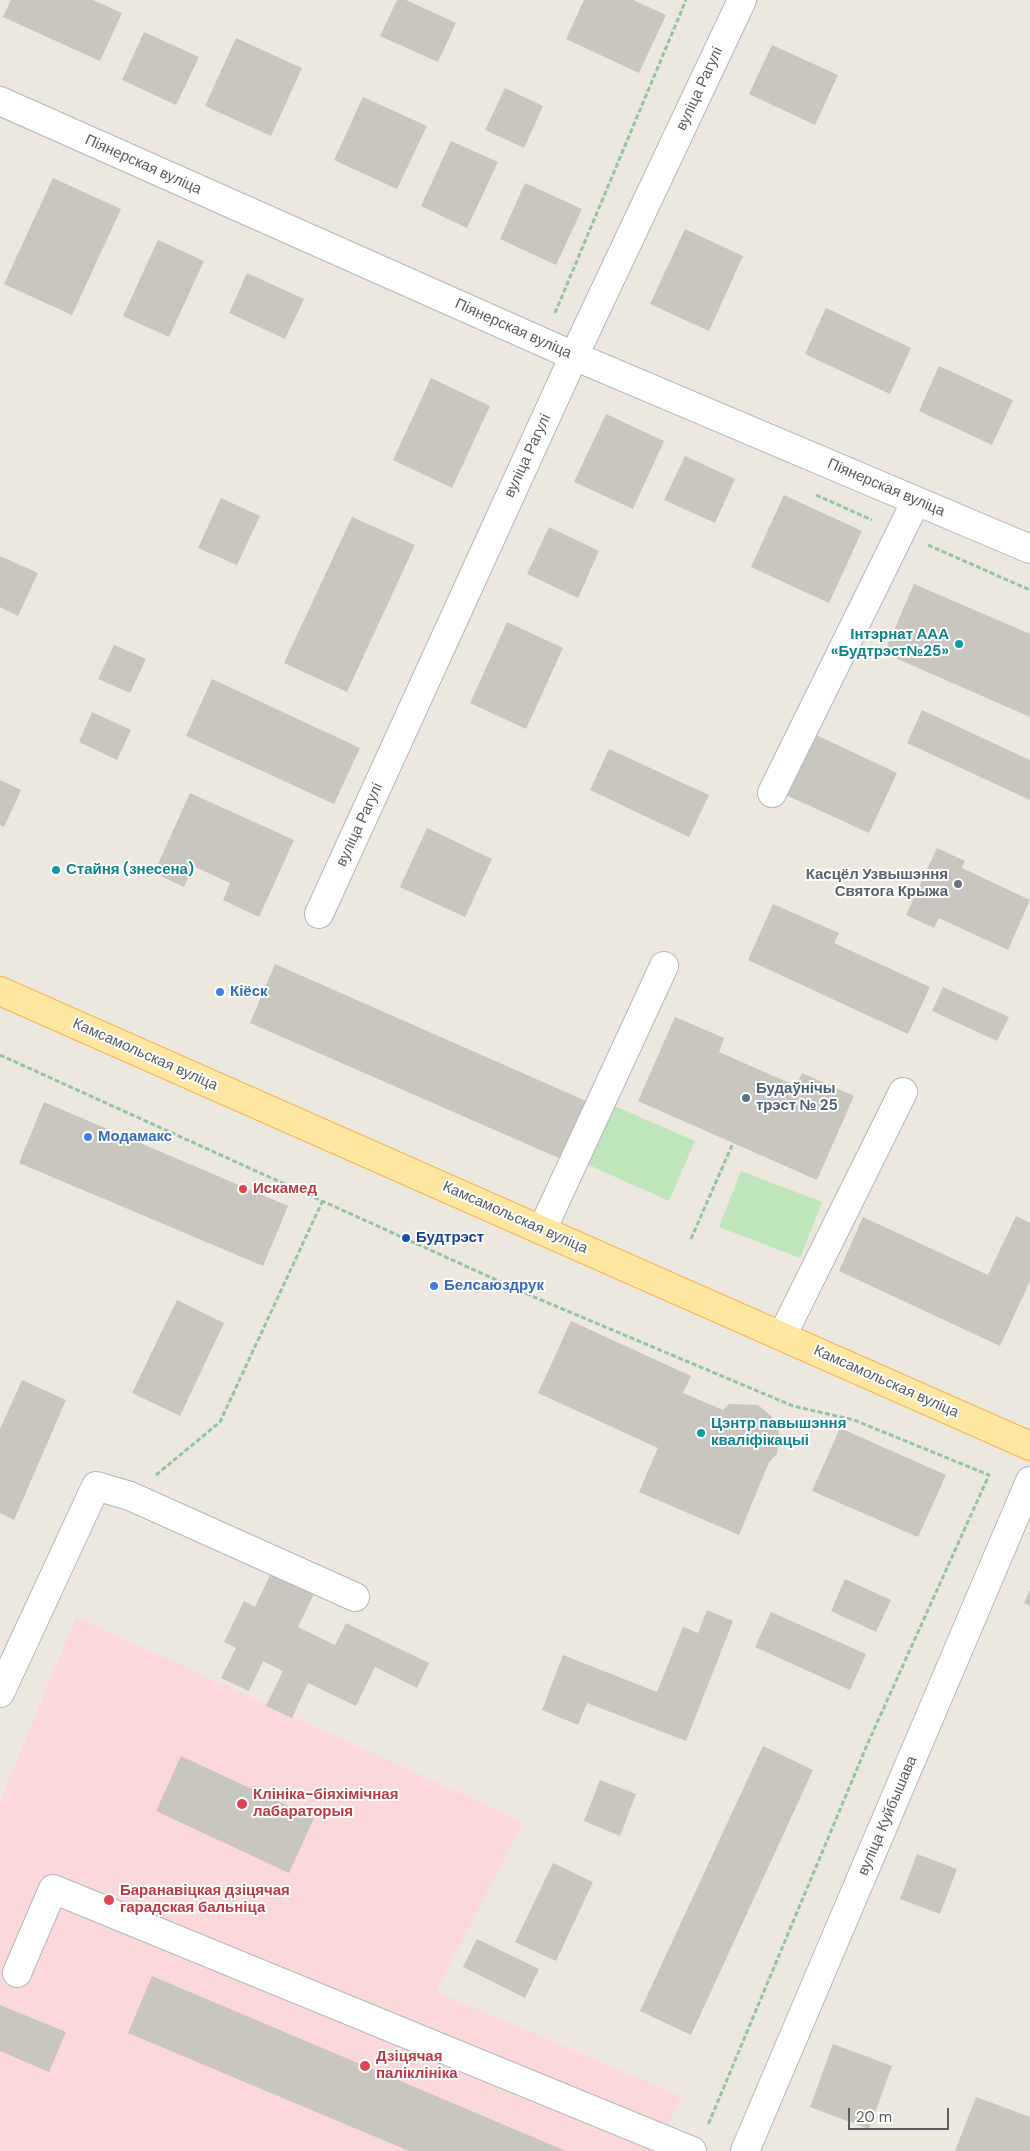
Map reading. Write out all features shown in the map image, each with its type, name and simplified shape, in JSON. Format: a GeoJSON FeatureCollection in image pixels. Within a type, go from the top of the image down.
{"type":"FeatureCollection","features":[{"type":"Feature","properties":{"kind":"main road","name":"Камсамольская вуліца"},"geometry":{"type":"LineString","coordinates":[[0,991],[1030,1446]]}},
{"type":"Feature","properties":{"kind":"street","name":"вуліца Рагулі"},"geometry":{"type":"LineString","coordinates":[[319,914],[574,356],[742,0]]}},
{"type":"Feature","properties":{"kind":"street","name":"Піянерская вуліца"},"geometry":{"type":"LineString","coordinates":[[0,101],[574,356],[1030,549]]}},
{"type":"Feature","properties":{"kind":"street"},"geometry":{"type":"LineString","coordinates":[[772,793],[916,501]]}},
{"type":"Feature","properties":{"kind":"street"},"geometry":{"type":"LineString","coordinates":[[542,1230],[664,966]]}},
{"type":"Feature","properties":{"kind":"street"},"geometry":{"type":"LineString","coordinates":[[782,1336],[903,1092]]}},
{"type":"Feature","properties":{"kind":"street","name":"вуліца Куйбышава"},"geometry":{"type":"LineString","coordinates":[[745,2151],[1030,1481]]}},
{"type":"Feature","properties":{"kind":"street"},"geometry":{"type":"LineString","coordinates":[[0,1693],[96,1486],[130,1496],[355,1597]]}},
{"type":"Feature","properties":{"kind":"street"},"geometry":{"type":"LineString","coordinates":[[17,1973],[54,1889],[692,2151]]}},
{"type":"Feature","properties":{"kind":"path"},"geometry":{"type":"LineString","coordinates":[[556,313],[686,0]]}},
{"type":"Feature","properties":{"kind":"path"},"geometry":{"type":"LineString","coordinates":[[900,532],[1030,590]]}},
{"type":"Feature","properties":{"kind":"path"},"geometry":{"type":"LineString","coordinates":[[0,1055],[534,1297],[793,1406],[854,1420],[989,1475],[867,1745],[707,2126]]}},
{"type":"Feature","properties":{"kind":"path"},"geometry":{"type":"LineString","coordinates":[[691,1239],[733,1143]]}},
{"type":"Feature","properties":{"kind":"path"},"geometry":{"type":"LineString","coordinates":[[130,1496],[220,1422],[323,1200]]}},
{"type":"Feature","properties":{"kind":"shaded area"},"geometry":{"type":"Polygon","coordinates":[[[76,1617],[523,1822],[436,1992],[681,2096],[657,2151],[0,2151],[0,1801],[76,1617]]]}},
{"type":"Feature","properties":{"kind":"green space"},"geometry":{"type":"Polygon","coordinates":[[[610,1104],[695,1141],[669,1201],[584,1163],[610,1104]]]}},
{"type":"Feature","properties":{"kind":"green space"},"geometry":{"type":"Polygon","coordinates":[[[741,1171],[822,1202],[800,1258],[719,1227],[741,1171]]]}},
{"type":"Feature","properties":{"kind":"building"},"geometry":{"type":"Polygon","coordinates":[[[11,0],[93,0],[122,13],[100,61],[3,17],[11,0]]]}},
{"type":"Feature","properties":{"kind":"building"},"geometry":{"type":"Polygon","coordinates":[[[397,0],[406,0],[456,23],[438,62],[380,36],[397,0]]]}},
{"type":"Feature","properties":{"kind":"building"},"geometry":{"type":"Polygon","coordinates":[[[584,0],[633,0],[666,15],[639,73],[566,39],[584,0]]]}},
{"type":"Feature","properties":{"kind":"building"},"geometry":{"type":"Polygon","coordinates":[[[144,32],[199,57],[176,105],[122,80],[144,32]]]}},
{"type":"Feature","properties":{"kind":"building"},"geometry":{"type":"Polygon","coordinates":[[[236,38],[302,68],[271,136],[205,106],[236,38]]]}},
{"type":"Feature","properties":{"kind":"building"},"geometry":{"type":"Polygon","coordinates":[[[772,45],[838,75],[815,125],[749,94],[772,45]]]}},
{"type":"Feature","properties":{"kind":"building"},"geometry":{"type":"Polygon","coordinates":[[[505,88],[543,106],[524,148],[485,130],[505,88]]]}},
{"type":"Feature","properties":{"kind":"building"},"geometry":{"type":"Polygon","coordinates":[[[363,97],[427,126],[397,189],[334,160],[363,97]]]}},
{"type":"Feature","properties":{"kind":"building"},"geometry":{"type":"Polygon","coordinates":[[[451,141],[498,162],[467,228],[421,206],[451,141]]]}},
{"type":"Feature","properties":{"kind":"building"},"geometry":{"type":"Polygon","coordinates":[[[53,178],[121,209],[72,315],[4,284],[53,178]]]}},
{"type":"Feature","properties":{"kind":"building"},"geometry":{"type":"Polygon","coordinates":[[[525,183],[582,209],[556,265],[500,239],[525,183]]]}},
{"type":"Feature","properties":{"kind":"building"},"geometry":{"type":"Polygon","coordinates":[[[685,229],[743,256],[709,331],[650,304],[685,229]]]}},
{"type":"Feature","properties":{"kind":"building"},"geometry":{"type":"Polygon","coordinates":[[[158,240],[204,261],[169,337],[123,316],[158,240]]]}},
{"type":"Feature","properties":{"kind":"building"},"geometry":{"type":"Polygon","coordinates":[[[247,273],[304,299],[285,339],[229,313],[247,273]]]}},
{"type":"Feature","properties":{"kind":"building"},"geometry":{"type":"Polygon","coordinates":[[[826,308],[911,348],[890,394],[805,354],[826,308]]]}},
{"type":"Feature","properties":{"kind":"building"},"geometry":{"type":"Polygon","coordinates":[[[939,366],[1013,400],[992,445],[919,411],[939,366]]]}},
{"type":"Feature","properties":{"kind":"building"},"geometry":{"type":"Polygon","coordinates":[[[431,378],[490,406],[452,488],[393,460],[431,378]]]}},
{"type":"Feature","properties":{"kind":"building"},"geometry":{"type":"Polygon","coordinates":[[[606,414],[664,441],[633,509],[574,482],[606,414]]]}},
{"type":"Feature","properties":{"kind":"building"},"geometry":{"type":"Polygon","coordinates":[[[685,456],[735,479],[715,523],[664,500],[685,456]]]}},
{"type":"Feature","properties":{"kind":"building"},"geometry":{"type":"Polygon","coordinates":[[[784,495],[862,531],[829,603],[751,567],[784,495]]]}},
{"type":"Feature","properties":{"kind":"building"},"geometry":{"type":"Polygon","coordinates":[[[221,498],[260,516],[237,565],[198,548],[221,498]]]}},
{"type":"Feature","properties":{"kind":"building"},"geometry":{"type":"Polygon","coordinates":[[[352,517],[415,545],[347,692],[284,663],[352,517]]]}},
{"type":"Feature","properties":{"kind":"building"},"geometry":{"type":"Polygon","coordinates":[[[549,527],[599,551],[578,598],[527,574],[549,527]]]}},
{"type":"Feature","properties":{"kind":"building"},"geometry":{"type":"Polygon","coordinates":[[[0,556],[38,573],[18,616],[0,607],[0,556]]]}},
{"type":"Feature","properties":{"kind":"building","name":"Інтэрнат ААА «Будтрэст№25»"},"geometry":{"type":"Polygon","coordinates":[[[914,584],[1030,634],[1030,717],[884,653],[914,584]]]}},
{"type":"Feature","properties":{"kind":"building"},"geometry":{"type":"Polygon","coordinates":[[[507,622],[563,648],[526,729],[470,703],[507,622]]]}},
{"type":"Feature","properties":{"kind":"building"},"geometry":{"type":"Polygon","coordinates":[[[114,645],[146,659],[130,693],[98,679],[114,645]]]}},
{"type":"Feature","properties":{"kind":"building"},"geometry":{"type":"Polygon","coordinates":[[[212,679],[360,748],[334,804],[186,736],[212,679]]]}},
{"type":"Feature","properties":{"kind":"building"},"geometry":{"type":"Polygon","coordinates":[[[922,710],[1030,760],[1030,800],[907,743],[922,710]]]}},
{"type":"Feature","properties":{"kind":"building"},"geometry":{"type":"Polygon","coordinates":[[[92,712],[131,730],[117,760],[79,742],[92,712]]]}},
{"type":"Feature","properties":{"kind":"building"},"geometry":{"type":"Polygon","coordinates":[[[814,734],[897,773],[869,833],[786,795],[814,734]]]}},
{"type":"Feature","properties":{"kind":"building"},"geometry":{"type":"Polygon","coordinates":[[[609,749],[709,795],[689,837],[590,790],[609,749]]]}},
{"type":"Feature","properties":{"kind":"building"},"geometry":{"type":"Polygon","coordinates":[[[0,780],[21,790],[4,827],[0,825],[0,780]]]}},
{"type":"Feature","properties":{"kind":"building"},"geometry":{"type":"Polygon","coordinates":[[[190,793],[294,840],[259,917],[223,900],[230,883],[193,866],[184,887],[154,873],[190,793]]]}},
{"type":"Feature","properties":{"kind":"building"},"geometry":{"type":"Polygon","coordinates":[[[427,828],[492,859],[465,917],[400,887],[427,828]]]}},
{"type":"Feature","properties":{"kind":"building","name":"Касцёл Узвышэння Святога Крыжа"},"geometry":{"type":"Polygon","coordinates":[[[937,848],[965,861],[962,868],[1030,900],[1008,950],[939,918],[934,928],[906,915],[937,848]]]}},
{"type":"Feature","properties":{"kind":"building"},"geometry":{"type":"Polygon","coordinates":[[[773,904],[839,933],[834,943],[930,987],[908,1034],[748,960],[773,904]]]}},
{"type":"Feature","properties":{"kind":"building"},"geometry":{"type":"Polygon","coordinates":[[[275,964],[586,1101],[561,1159],[250,1023],[275,964]]]}},
{"type":"Feature","properties":{"kind":"building"},"geometry":{"type":"Polygon","coordinates":[[[943,987],[1009,1017],[997,1041],[932,1011],[943,987]]]}},
{"type":"Feature","properties":{"kind":"building","name":"Будаўнічы трэст № 25"},"geometry":{"type":"Polygon","coordinates":[[[675,1017],[724,1038],[719,1052],[796,1086],[802,1073],[854,1096],[817,1180],[638,1101],[675,1017]]]}},
{"type":"Feature","properties":{"kind":"building"},"geometry":{"type":"Polygon","coordinates":[[[44,1102],[288,1206],[263,1266],[19,1163],[44,1102]]]}},
{"type":"Feature","properties":{"kind":"building"},"geometry":{"type":"Polygon","coordinates":[[[1016,1216],[1030,1223],[1030,1281],[1000,1346],[839,1271],[863,1217],[988,1275],[1016,1216]]]}},
{"type":"Feature","properties":{"kind":"building"},"geometry":{"type":"Polygon","coordinates":[[[177,1300],[224,1323],[180,1416],[132,1393],[177,1300]]]}},
{"type":"Feature","properties":{"kind":"building","name":"Цэнтр павышэння кваліфікацыі"},"geometry":{"type":"Polygon","coordinates":[[[571,1321],[691,1376],[683,1393],[723,1410],[729,1404],[758,1405],[770,1415],[778,1426],[777,1454],[769,1462],[739,1535],[639,1492],[658,1448],[538,1393],[571,1321]]]}},
{"type":"Feature","properties":{"kind":"building"},"geometry":{"type":"Polygon","coordinates":[[[22,1380],[66,1400],[14,1520],[0,1513],[0,1429],[22,1380]]]}},
{"type":"Feature","properties":{"kind":"building"},"geometry":{"type":"Polygon","coordinates":[[[840,1428],[946,1475],[918,1537],[812,1491],[840,1428]]]}},
{"type":"Feature","properties":{"kind":"building"},"geometry":{"type":"Polygon","coordinates":[[[271,1573],[314,1594],[298,1627],[335,1645],[346,1623],[429,1663],[417,1688],[375,1667],[356,1706],[308,1683],[292,1718],[266,1706],[283,1671],[263,1661],[249,1691],[221,1678],[236,1648],[224,1642],[244,1601],[255,1607],[271,1573]]]}},
{"type":"Feature","properties":{"kind":"building"},"geometry":{"type":"Polygon","coordinates":[[[845,1579],[891,1600],[876,1632],[831,1611],[845,1579]]]}},
{"type":"Feature","properties":{"kind":"building"},"geometry":{"type":"Polygon","coordinates":[[[1030,1589],[1030,1606],[1024,1603],[1030,1589]]]}},
{"type":"Feature","properties":{"kind":"building"},"geometry":{"type":"Polygon","coordinates":[[[707,1610],[733,1621],[686,1741],[587,1703],[578,1725],[542,1710],[563,1655],[657,1692],[683,1627],[698,1633],[707,1610]]]}},
{"type":"Feature","properties":{"kind":"building"},"geometry":{"type":"Polygon","coordinates":[[[771,1612],[866,1654],[850,1690],[755,1647],[771,1612]]]}},
{"type":"Feature","properties":{"kind":"building"},"geometry":{"type":"Polygon","coordinates":[[[763,1746],[813,1770],[691,2035],[640,2011],[763,1746]]]}},
{"type":"Feature","properties":{"kind":"building"},"geometry":{"type":"Polygon","coordinates":[[[181,1756],[314,1818],[289,1873],[156,1811],[181,1756]]]}},
{"type":"Feature","properties":{"kind":"building"},"geometry":{"type":"Polygon","coordinates":[[[600,1780],[636,1794],[620,1836],[584,1821],[600,1780]]]}},
{"type":"Feature","properties":{"kind":"building"},"geometry":{"type":"Polygon","coordinates":[[[917,1854],[957,1869],[940,1914],[900,1899],[917,1854]]]}},
{"type":"Feature","properties":{"kind":"building"},"geometry":{"type":"Polygon","coordinates":[[[553,1863],[593,1882],[556,1961],[515,1942],[553,1863]]]}},
{"type":"Feature","properties":{"kind":"building"},"geometry":{"type":"Polygon","coordinates":[[[477,1939],[539,1969],[525,1998],[463,1967],[477,1939]]]}},
{"type":"Feature","properties":{"kind":"building"},"geometry":{"type":"Polygon","coordinates":[[[152,1976],[566,2151],[409,2151],[128,2033],[152,1976]]]}},
{"type":"Feature","properties":{"kind":"building"},"geometry":{"type":"Polygon","coordinates":[[[0,2005],[66,2032],[49,2072],[0,2051],[0,2005]]]}},
{"type":"Feature","properties":{"kind":"building"},"geometry":{"type":"Polygon","coordinates":[[[833,2044],[892,2066],[869,2129],[810,2107],[833,2044]]]}},
{"type":"Feature","properties":{"kind":"building"},"geometry":{"type":"Polygon","coordinates":[[[976,2097],[1030,2117],[1030,2151],[955,2151],[976,2097]]]}},
{"type":"Feature","properties":{"kind":"place","name":"Інтэрнат ААА «Будтрэст№25»"},"geometry":{"type":"Point","coordinates":[959,644]}},
{"type":"Feature","properties":{"kind":"place","name":"Стайня (знесена)"},"geometry":{"type":"Point","coordinates":[56,870]}},
{"type":"Feature","properties":{"kind":"place","name":"Касцёл Узвышэння Святога Крыжа"},"geometry":{"type":"Point","coordinates":[958,884]}},
{"type":"Feature","properties":{"kind":"place","name":"Кіёск"},"geometry":{"type":"Point","coordinates":[220,992]}},
{"type":"Feature","properties":{"kind":"place","name":"Будаўнічы трэст № 25"},"geometry":{"type":"Point","coordinates":[746,1098]}},
{"type":"Feature","properties":{"kind":"place","name":"Модамакс"},"geometry":{"type":"Point","coordinates":[88,1137]}},
{"type":"Feature","properties":{"kind":"place","name":"Искамед"},"geometry":{"type":"Point","coordinates":[243,1189]}},
{"type":"Feature","properties":{"kind":"place","name":"Будтрэст"},"geometry":{"type":"Point","coordinates":[406,1238]}},
{"type":"Feature","properties":{"kind":"place","name":"Белсаюздрук"},"geometry":{"type":"Point","coordinates":[434,1286]}},
{"type":"Feature","properties":{"kind":"place","name":"Цэнтр павышэння кваліфікацыі"},"geometry":{"type":"Point","coordinates":[701,1433]}},
{"type":"Feature","properties":{"kind":"place","name":"Клініка-біяхімічная лабараторыя"},"geometry":{"type":"Point","coordinates":[242,1804]}},
{"type":"Feature","properties":{"kind":"place","name":"Баранавіцкая дзіцячая гарадская бальніца"},"geometry":{"type":"Point","coordinates":[109,1900]}},
{"type":"Feature","properties":{"kind":"place","name":"Дзіцячая паліклініка"},"geometry":{"type":"Point","coordinates":[365,2066]}}]}
